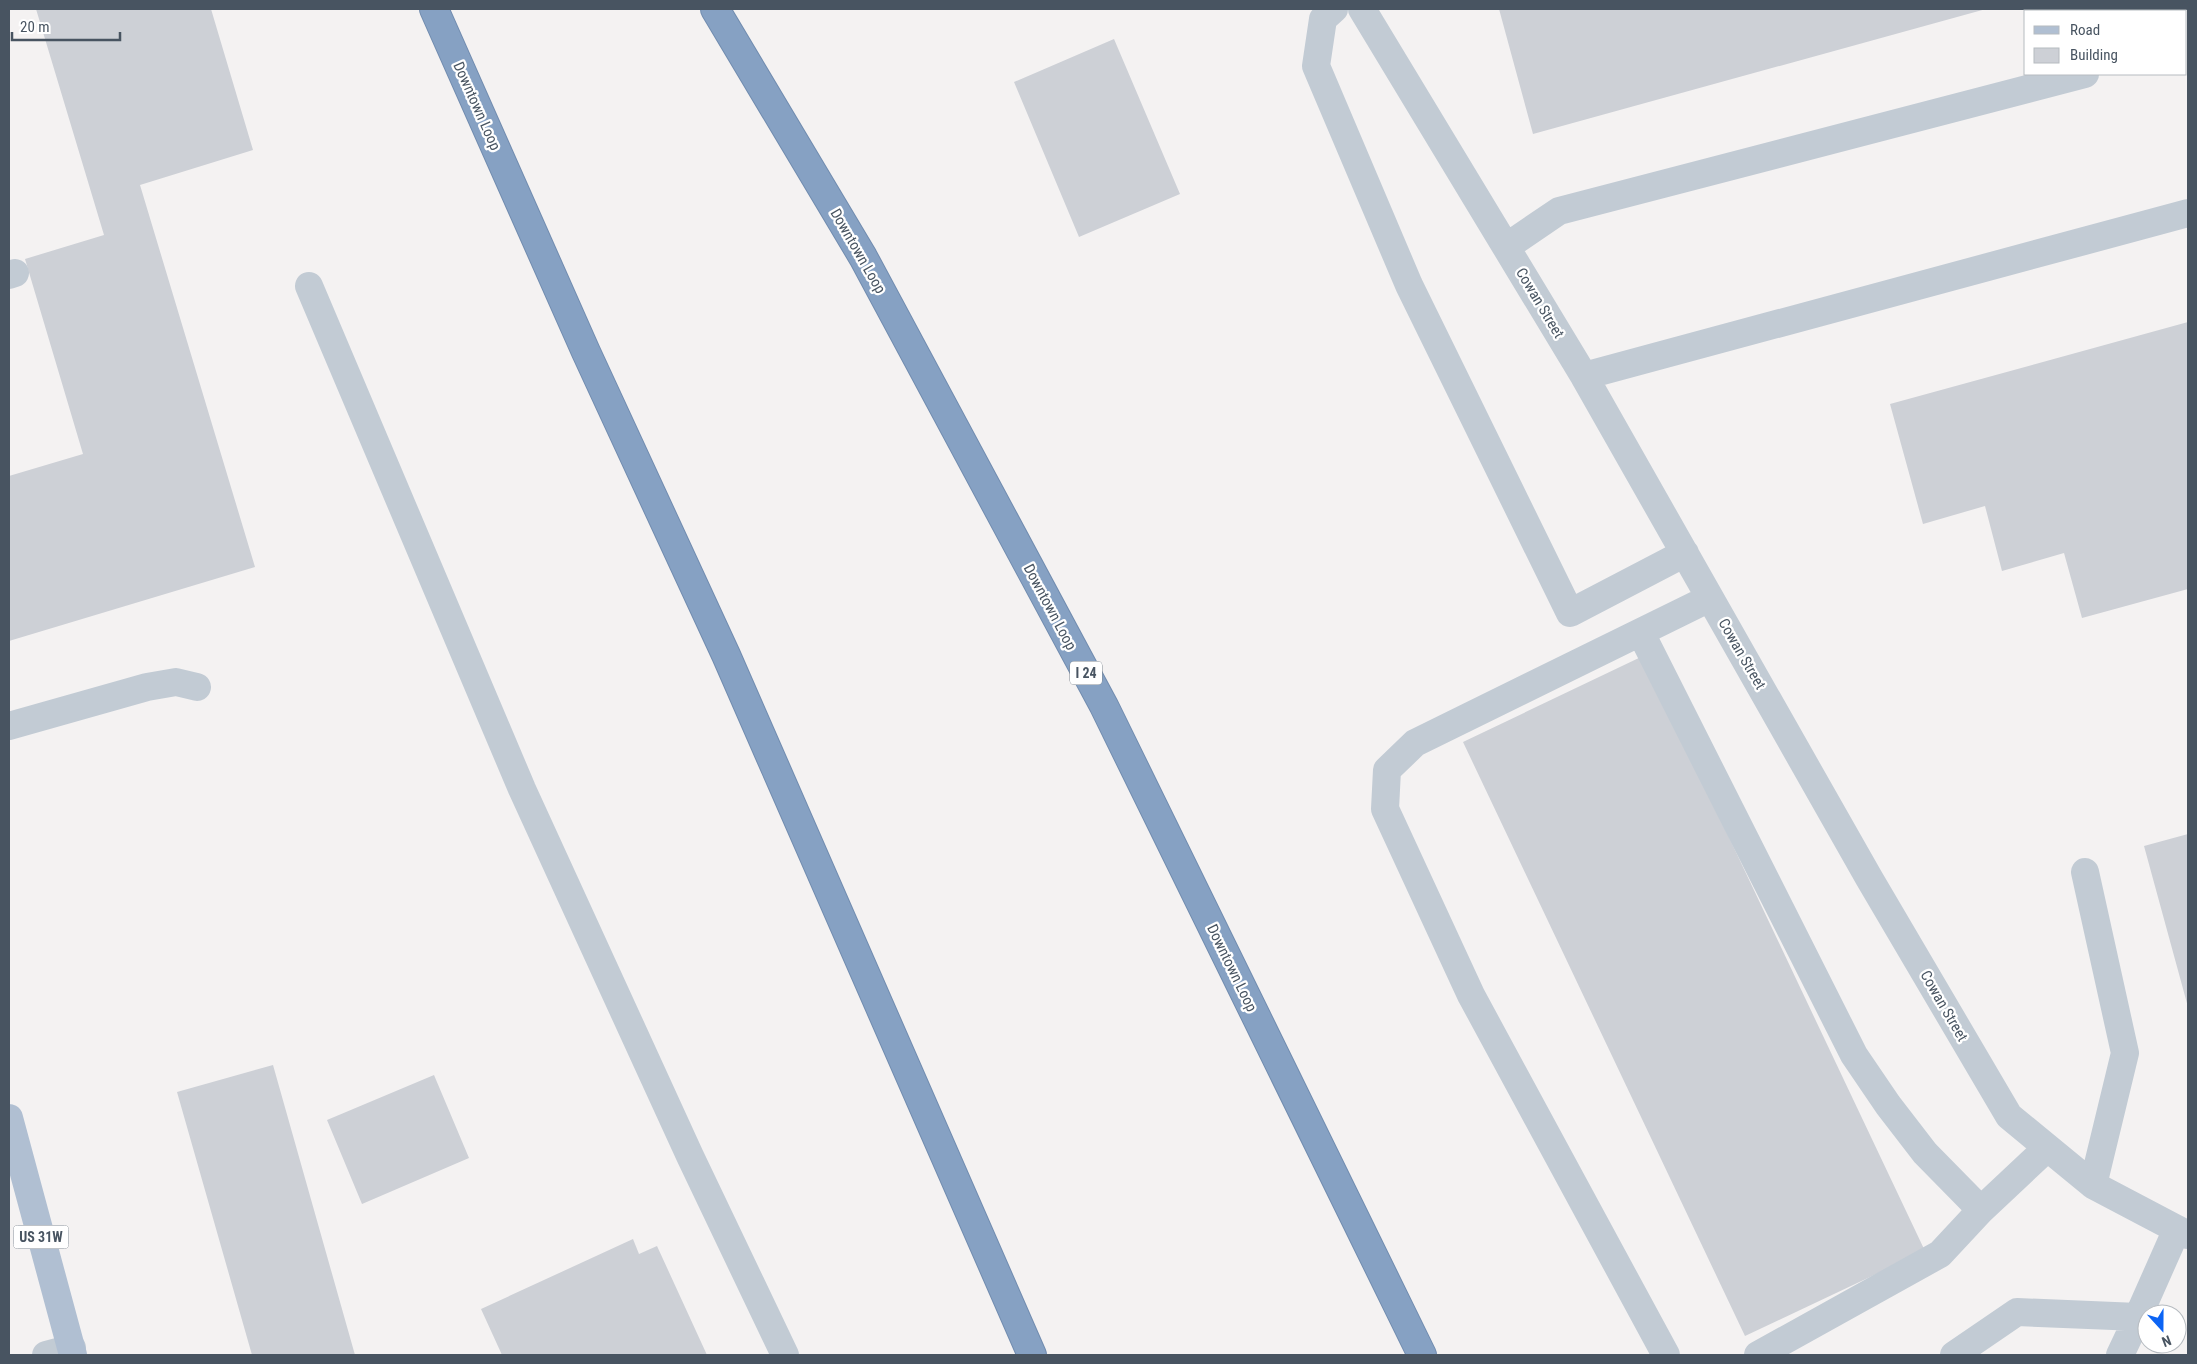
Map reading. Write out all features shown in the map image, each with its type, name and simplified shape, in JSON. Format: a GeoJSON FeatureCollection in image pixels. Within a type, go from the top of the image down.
{"type":"FeatureCollection","features":[{"type":"Feature","properties":{"kind":"highway","name":"Downtown Loop"},"geometry":{"type":"LineString","coordinates":[[434,9],[586,352],[726,655],[1032,1355]]}},
{"type":"Feature","properties":{"kind":"highway","name":"Downtown Loop"},"geometry":{"type":"LineString","coordinates":[[715,9],[863,257],[1099,698],[1422,1355]]}},
{"type":"Feature","properties":{"kind":"main road","name":"US 31W"},"geometry":{"type":"LineString","coordinates":[[9,1118],[64,1353]]}},
{"type":"Feature","properties":{"kind":"street"},"geometry":{"type":"LineString","coordinates":[[1334,9],[1323,19],[1316,66],[1409,285],[1570,613],[1685,553]]}},
{"type":"Feature","properties":{"kind":"street","name":"Cowan Street"},"geometry":{"type":"LineString","coordinates":[[1362,9],[1584,376],[1869,878],[2009,1116],[2093,1185],[2183,1232]]}},
{"type":"Feature","properties":{"kind":"street"},"geometry":{"type":"LineString","coordinates":[[1506,247],[1559,211],[2081,75]]}},
{"type":"Feature","properties":{"kind":"street"},"geometry":{"type":"LineString","coordinates":[[1584,376],[2188,213]]}},
{"type":"Feature","properties":{"kind":"street"},"geometry":{"type":"LineString","coordinates":[[309,286],[526,798],[690,1156],[785,1355]]}},
{"type":"Feature","properties":{"kind":"street"},"geometry":{"type":"LineString","coordinates":[[1666,1355],[1471,996],[1385,809],[1387,770],[1415,743],[1710,598]]}},
{"type":"Feature","properties":{"kind":"street"},"geometry":{"type":"LineString","coordinates":[[1641,633],[1854,1055],[1888,1105],[1925,1153],[1981,1210]]}},
{"type":"Feature","properties":{"kind":"street"},"geometry":{"type":"LineString","coordinates":[[9,726],[147,687],[176,682],[197,688]]}},
{"type":"Feature","properties":{"kind":"street"},"geometry":{"type":"LineString","coordinates":[[2085,872],[2125,1052],[2093,1185]]}},
{"type":"Feature","properties":{"kind":"street"},"geometry":{"type":"LineString","coordinates":[[1758,1355],[1940,1254],[1981,1210],[2047,1148]]}},
{"type":"Feature","properties":{"kind":"street"},"geometry":{"type":"LineString","coordinates":[[2145,1304],[2183,1232]]}},
{"type":"Feature","properties":{"kind":"street"},"geometry":{"type":"LineString","coordinates":[[1954,1355],[2017,1312],[2137,1317]]}},
{"type":"Feature","properties":{"kind":"street"},"geometry":{"type":"LineString","coordinates":[[2120,1355],[2137,1319]]}},
{"type":"Feature","properties":{"kind":"building"},"geometry":{"type":"Polygon","coordinates":[[[36,9],[211,9],[253,150],[140,185],[255,567],[9,641],[9,476],[83,454],[25,259],[104,235],[36,9]]]}},
{"type":"Feature","properties":{"kind":"building"},"geometry":{"type":"Polygon","coordinates":[[[1499,9],[1986,9],[1533,134],[1499,9]]]}},
{"type":"Feature","properties":{"kind":"building"},"geometry":{"type":"Polygon","coordinates":[[[1114,39],[1180,194],[1079,237],[1014,82],[1114,39]]]}},
{"type":"Feature","properties":{"kind":"building"},"geometry":{"type":"Polygon","coordinates":[[[2188,322],[2188,589],[2082,618],[2064,553],[2002,571],[1985,506],[1923,524],[1890,404],[2188,322]]]}},
{"type":"Feature","properties":{"kind":"building"},"geometry":{"type":"Polygon","coordinates":[[[1643,656],[1925,1251],[1745,1336],[1463,742],[1643,656]]]}},
{"type":"Feature","properties":{"kind":"building"},"geometry":{"type":"Polygon","coordinates":[[[2188,834],[2188,1007],[2144,846],[2188,834]]]}},
{"type":"Feature","properties":{"kind":"building"},"geometry":{"type":"Polygon","coordinates":[[[273,1065],[355,1355],[252,1355],[177,1092],[273,1065]]]}},
{"type":"Feature","properties":{"kind":"building"},"geometry":{"type":"Polygon","coordinates":[[[434,1075],[469,1158],[362,1204],[327,1120],[434,1075]]]}},
{"type":"Feature","properties":{"kind":"building"},"geometry":{"type":"Polygon","coordinates":[[[633,1239],[639,1254],[657,1246],[707,1355],[502,1355],[481,1309],[633,1239]]]}}]}
